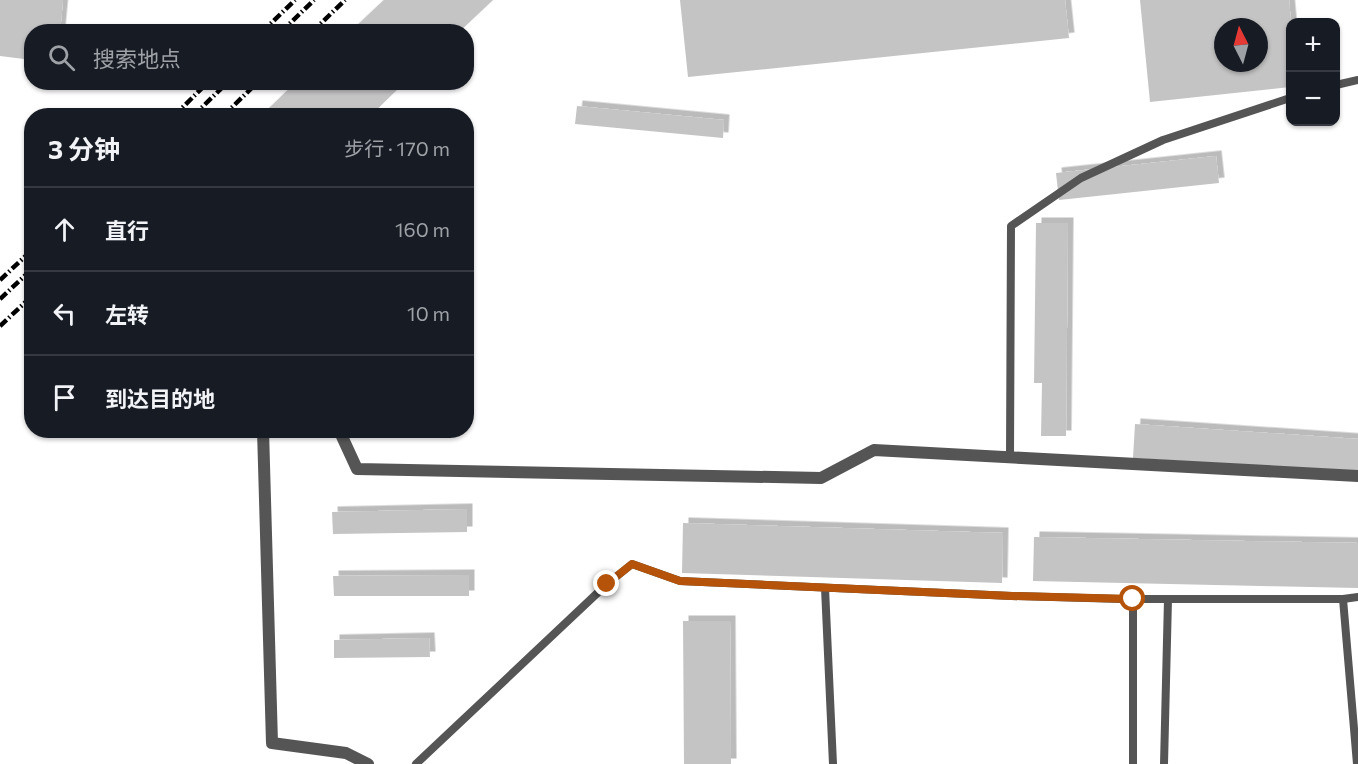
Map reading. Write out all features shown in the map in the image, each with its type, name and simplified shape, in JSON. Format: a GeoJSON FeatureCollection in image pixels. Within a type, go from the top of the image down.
{"type":"FeatureCollection","features":[{"type":"Feature","properties":{"kind":"street"},"geometry":{"type":"LineString","coordinates":[[263,438],[272,743],[346,753],[368,764]]}},
{"type":"Feature","properties":{"kind":"street"},"geometry":{"type":"LineString","coordinates":[[343,438],[357,469],[821,478],[874,450],[1358,476]]}},
{"type":"Feature","properties":{"kind":"lane"},"geometry":{"type":"LineString","coordinates":[[1340,84],[1358,80]]}},
{"type":"Feature","properties":{"kind":"lane"},"geometry":{"type":"LineString","coordinates":[[1010,457],[1011,226],[1091,173],[1163,140],[1286,99]]}},
{"type":"Feature","properties":{"kind":"lane"},"geometry":{"type":"LineString","coordinates":[[416,764],[607,584],[632,564],[680,581],[825,588],[1133,599],[1342,599],[1358,597]]}},
{"type":"Feature","properties":{"kind":"lane"},"geometry":{"type":"LineString","coordinates":[[825,588],[833,764]]}},
{"type":"Feature","properties":{"kind":"lane"},"geometry":{"type":"LineString","coordinates":[[1133,599],[1133,764]]}},
{"type":"Feature","properties":{"kind":"lane"},"geometry":{"type":"LineString","coordinates":[[1164,764],[1168,599]]}},
{"type":"Feature","properties":{"kind":"lane"},"geometry":{"type":"LineString","coordinates":[[1342,599],[1357,764]]}},
{"type":"Feature","properties":{"kind":"building"},"geometry":{"type":"Polygon","coordinates":[[[0,0],[63,0],[61,24],[24,24],[24,59],[0,56],[0,0]]]}},
{"type":"Feature","properties":{"kind":"building"},"geometry":{"type":"Polygon","coordinates":[[[384,0],[493,0],[468,24],[358,24],[384,0]]]}},
{"type":"Feature","properties":{"kind":"building"},"geometry":{"type":"Polygon","coordinates":[[[680,0],[1065,0],[1069,38],[688,77],[680,0]]]}},
{"type":"Feature","properties":{"kind":"building"},"geometry":{"type":"Polygon","coordinates":[[[1140,0],[1289,0],[1291,18],[1286,18],[1286,87],[1150,102],[1140,0]]]}},
{"type":"Feature","properties":{"kind":"building"},"geometry":{"type":"Polygon","coordinates":[[[288,90],[397,90],[378,108],[269,108],[288,90]]]}},
{"type":"Feature","properties":{"kind":"building"},"geometry":{"type":"Polygon","coordinates":[[[577,106],[724,120],[723,138],[575,124],[577,106]]]}},
{"type":"Feature","properties":{"kind":"building"},"geometry":{"type":"Polygon","coordinates":[[[1216,156],[1219,183],[1059,200],[1056,173],[1216,156]]]}},
{"type":"Feature","properties":{"kind":"building"},"geometry":{"type":"Polygon","coordinates":[[[1036,223],[1068,223],[1066,436],[1041,436],[1042,383],[1034,383],[1036,223]]]}},
{"type":"Feature","properties":{"kind":"building"},"geometry":{"type":"Polygon","coordinates":[[[1135,424],[1358,439],[1358,472],[1133,458],[1135,424]]]}},
{"type":"Feature","properties":{"kind":"building"},"geometry":{"type":"Polygon","coordinates":[[[467,509],[467,532],[333,534],[332,512],[467,509]]]}},
{"type":"Feature","properties":{"kind":"building"},"geometry":{"type":"Polygon","coordinates":[[[683,523],[1003,533],[1002,583],[682,573],[683,523]]]}},
{"type":"Feature","properties":{"kind":"building"},"geometry":{"type":"Polygon","coordinates":[[[1034,537],[1358,543],[1358,588],[1033,581],[1034,537]]]}},
{"type":"Feature","properties":{"kind":"building"},"geometry":{"type":"Polygon","coordinates":[[[469,575],[469,596],[334,596],[333,576],[469,575]]]}},
{"type":"Feature","properties":{"kind":"building"},"geometry":{"type":"Polygon","coordinates":[[[683,621],[730,621],[731,764],[684,764],[683,621]]]}},
{"type":"Feature","properties":{"kind":"building"},"geometry":{"type":"Polygon","coordinates":[[[429,638],[430,657],[334,658],[334,640],[429,638]]]}},
{"type":"Feature","properties":{"kind":"railway"},"geometry":{"type":"LineString","coordinates":[[270,24],[295,0]]}},
{"type":"Feature","properties":{"kind":"railway"},"geometry":{"type":"LineString","coordinates":[[289,24],[314,0]]}},
{"type":"Feature","properties":{"kind":"railway"},"geometry":{"type":"LineString","coordinates":[[320,24],[345,0]]}},
{"type":"Feature","properties":{"kind":"railway"},"geometry":{"type":"LineString","coordinates":[[182,108],[200,90]]}},
{"type":"Feature","properties":{"kind":"railway"},"geometry":{"type":"LineString","coordinates":[[201,108],[220,90]]}},
{"type":"Feature","properties":{"kind":"railway"},"geometry":{"type":"LineString","coordinates":[[231,108],[250,90]]}},
{"type":"Feature","properties":{"kind":"railway"},"geometry":{"type":"LineString","coordinates":[[0,280],[24,258]]}},
{"type":"Feature","properties":{"kind":"railway"},"geometry":{"type":"LineString","coordinates":[[0,299],[24,276]]}},
{"type":"Feature","properties":{"kind":"railway"},"geometry":{"type":"LineString","coordinates":[[0,326],[24,304]]}},
{"type":"Feature","properties":{"kind":"route"},"geometry":{"type":"LineString","coordinates":[[607,584],[632,564],[680,581],[1012,596],[1133,599]]}}]}
